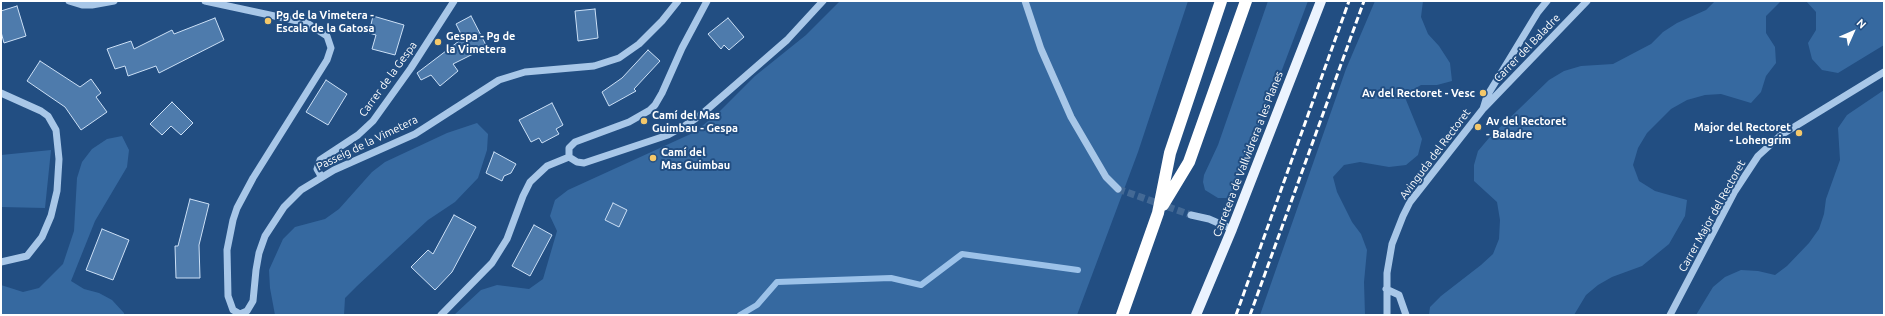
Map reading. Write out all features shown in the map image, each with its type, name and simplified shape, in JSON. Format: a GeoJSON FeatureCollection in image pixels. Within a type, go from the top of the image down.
{"type":"FeatureCollection","features":[{"type":"Feature","properties":{"kind":"highway"},"geometry":{"type":"LineString","coordinates":[[1122,315],[1158,213],[1170,153],[1221,1]]}},
{"type":"Feature","properties":{"kind":"highway"},"geometry":{"type":"LineString","coordinates":[[1158,213],[1189,162],[1245,5]]}},
{"type":"Feature","properties":{"kind":"main road","name":"Carretera de Vallvidrera a les Planes"},"geometry":{"type":"LineString","coordinates":[[1196,315],[1232,230],[1320,1]]}},
{"type":"Feature","properties":{"kind":"street"},"geometry":{"type":"LineString","coordinates":[[68,1],[82,5],[92,5],[114,1]]}},
{"type":"Feature","properties":{"kind":"street","name":"Passeig de la Vimetera"},"geometry":{"type":"LineString","coordinates":[[205,1],[307,23],[327,36],[331,48],[327,60],[253,178],[232,220],[227,250],[227,279],[231,307],[237,313],[244,313],[247,311],[253,301],[259,253],[274,221],[284,207],[301,190],[321,176],[415,134],[499,80],[525,72],[594,66],[619,58],[639,44],[662,21],[678,1]]}},
{"type":"Feature","properties":{"kind":"street","name":"Carrer de la Gespa"},"geometry":{"type":"LineString","coordinates":[[321,176],[318,169],[320,160],[358,135],[373,121],[411,68],[454,1]]}},
{"type":"Feature","properties":{"kind":"street"},"geometry":{"type":"LineString","coordinates":[[569,157],[569,148],[575,142],[629,122],[650,110],[655,105],[682,48],[707,1]]}},
{"type":"Feature","properties":{"kind":"street"},"geometry":{"type":"LineString","coordinates":[[569,157],[577,162],[584,163],[668,135],[686,125],[706,110],[787,40],[823,1]]}},
{"type":"Feature","properties":{"kind":"street"},"geometry":{"type":"LineString","coordinates":[[1025,1],[1041,49],[1071,117],[1106,177],[1118,189]]}},
{"type":"Feature","properties":{"kind":"street","name":"Avinguda del Rectoret"},"geometry":{"type":"LineString","coordinates":[[1387,315],[1386,288],[1392,244],[1403,216],[1423,185],[1483,109],[1486,96],[1538,12],[1547,1]]}},
{"type":"Feature","properties":{"kind":"street","name":"Carrer del Baladre"},"geometry":{"type":"LineString","coordinates":[[1483,109],[1587,1]]}},
{"type":"Feature","properties":{"kind":"street","name":"Carrer Major del Rectoret"},"geometry":{"type":"LineString","coordinates":[[1670,315],[1735,191],[1763,151],[1781,135],[1884,72]]}},
{"type":"Feature","properties":{"kind":"street"},"geometry":{"type":"LineString","coordinates":[[1,94],[42,111],[48,116],[56,130],[59,159],[57,191],[51,216],[42,237],[27,256],[1,262]]}},
{"type":"Feature","properties":{"kind":"street"},"geometry":{"type":"LineString","coordinates":[[441,315],[492,263],[507,239],[523,196],[530,182],[547,166],[569,157]]}},
{"type":"Feature","properties":{"kind":"street"},"geometry":{"type":"LineString","coordinates":[[1191,215],[1209,219],[1232,230]]}},
{"type":"Feature","properties":{"kind":"street"},"geometry":{"type":"LineString","coordinates":[[1386,288],[1399,295],[1406,315]]}},
{"type":"Feature","properties":{"kind":"shaded area"},"geometry":{"type":"Polygon","coordinates":[[[840,1],[1188,1],[1138,152],[1077,315],[454,315],[481,290],[497,285],[529,289],[543,279],[557,231],[550,216],[555,200],[568,190],[695,132],[720,111],[755,76],[806,35],[840,1]]]}},
{"type":"Feature","properties":{"kind":"shaded area"},"geometry":{"type":"Polygon","coordinates":[[[1268,1],[1308,1],[1260,128],[1231,198],[1218,198],[1205,190],[1203,182],[1204,175],[1218,145],[1268,1]]]}},
{"type":"Feature","properties":{"kind":"shaded area"},"geometry":{"type":"Polygon","coordinates":[[[1375,1],[1423,1],[1421,17],[1428,34],[1439,46],[1450,63],[1452,81],[1437,85],[1421,85],[1404,95],[1422,139],[1418,155],[1406,165],[1389,167],[1360,162],[1344,165],[1333,177],[1337,192],[1352,222],[1361,234],[1367,250],[1364,282],[1365,315],[1260,315],[1346,69],[1375,1]]]}},
{"type":"Feature","properties":{"kind":"shaded area"},"geometry":{"type":"Polygon","coordinates":[[[1715,1],[1781,1],[1766,16],[1766,33],[1775,47],[1776,63],[1766,76],[1761,92],[1751,103],[1721,94],[1705,95],[1687,100],[1671,109],[1647,133],[1638,148],[1633,165],[1639,181],[1655,191],[1687,200],[1685,216],[1669,244],[1642,266],[1612,277],[1598,285],[1586,295],[1574,315],[1429,315],[1430,307],[1441,296],[1493,254],[1499,239],[1500,220],[1497,202],[1474,181],[1474,165],[1478,151],[1489,138],[1549,80],[1564,71],[1581,66],[1613,64],[1651,44],[1663,32],[1677,23],[1706,10],[1715,1]]]}},
{"type":"Feature","properties":{"kind":"shaded area"},"geometry":{"type":"Polygon","coordinates":[[[1806,1],[1884,1],[1884,45],[1838,73],[1822,70],[1812,59],[1808,43],[1816,30],[1816,12],[1806,1]]]}},
{"type":"Feature","properties":{"kind":"shaded area"},"geometry":{"type":"Polygon","coordinates":[[[1884,90],[1884,315],[1696,315],[1713,287],[1725,277],[1741,270],[1758,271],[1775,275],[1787,266],[1809,243],[1819,229],[1824,214],[1826,199],[1840,160],[1838,128],[1847,115],[1884,90]]]}},
{"type":"Feature","properties":{"kind":"shaded area"},"geometry":{"type":"Polygon","coordinates":[[[477,123],[488,134],[487,150],[478,178],[455,202],[428,220],[345,298],[344,315],[275,315],[270,288],[269,270],[283,239],[295,227],[325,219],[339,209],[372,172],[385,162],[447,133],[477,123]]]}},
{"type":"Feature","properties":{"kind":"shaded area"},"geometry":{"type":"Polygon","coordinates":[[[122,136],[129,150],[127,167],[95,221],[71,281],[84,289],[99,293],[112,300],[124,313],[124,315],[1,315],[1,285],[23,292],[39,288],[63,264],[74,231],[77,178],[82,162],[92,149],[107,139],[122,136]]]}},
{"type":"Feature","properties":{"kind":"shaded area"},"geometry":{"type":"Polygon","coordinates":[[[51,150],[45,208],[1,207],[1,155],[51,150]]]}},
{"type":"Feature","properties":{"kind":"building"},"geometry":{"type":"Polygon","coordinates":[[[17,6],[26,36],[4,43],[1,32],[1,11],[17,6]]]}},
{"type":"Feature","properties":{"kind":"building"},"geometry":{"type":"Polygon","coordinates":[[[595,9],[598,38],[578,41],[575,11],[595,9]]]}},
{"type":"Feature","properties":{"kind":"building"},"geometry":{"type":"Polygon","coordinates":[[[373,16],[404,25],[395,55],[372,49],[376,35],[369,33],[373,16]]]}},
{"type":"Feature","properties":{"kind":"building"},"geometry":{"type":"Polygon","coordinates":[[[471,16],[487,47],[453,64],[458,71],[440,86],[431,75],[421,80],[417,73],[463,38],[456,24],[471,16]]]}},
{"type":"Feature","properties":{"kind":"building"},"geometry":{"type":"Polygon","coordinates":[[[215,18],[224,40],[159,73],[156,66],[128,76],[125,66],[115,69],[107,49],[131,41],[134,49],[172,30],[174,34],[215,18]]]}},
{"type":"Feature","properties":{"kind":"building"},"geometry":{"type":"Polygon","coordinates":[[[728,18],[744,37],[729,50],[724,45],[721,49],[708,34],[728,18]]]}},
{"type":"Feature","properties":{"kind":"building"},"geometry":{"type":"Polygon","coordinates":[[[648,50],[660,61],[634,89],[636,91],[609,106],[602,92],[622,78],[648,50]]]}},
{"type":"Feature","properties":{"kind":"building"},"geometry":{"type":"Polygon","coordinates":[[[40,61],[80,87],[91,79],[101,93],[96,97],[107,112],[81,130],[65,107],[27,81],[40,61]]]}},
{"type":"Feature","properties":{"kind":"building"},"geometry":{"type":"Polygon","coordinates":[[[326,80],[347,94],[328,125],[306,112],[326,80]]]}},
{"type":"Feature","properties":{"kind":"building"},"geometry":{"type":"Polygon","coordinates":[[[172,102],[193,123],[181,135],[171,126],[162,135],[150,124],[172,102]]]}},
{"type":"Feature","properties":{"kind":"building"},"geometry":{"type":"Polygon","coordinates":[[[552,103],[563,125],[556,129],[559,134],[542,143],[539,138],[531,142],[519,120],[552,103]]]}},
{"type":"Feature","properties":{"kind":"building"},"geometry":{"type":"Polygon","coordinates":[[[494,152],[516,164],[511,173],[504,176],[502,181],[486,173],[494,152]]]}},
{"type":"Feature","properties":{"kind":"building"},"geometry":{"type":"Polygon","coordinates":[[[190,199],[209,204],[199,245],[200,278],[176,278],[175,246],[178,246],[190,199]]]}},
{"type":"Feature","properties":{"kind":"building"},"geometry":{"type":"Polygon","coordinates":[[[613,203],[627,210],[619,227],[605,220],[613,203]]]}},
{"type":"Feature","properties":{"kind":"building"},"geometry":{"type":"Polygon","coordinates":[[[454,215],[476,227],[452,272],[435,290],[411,267],[428,250],[433,254],[454,215]]]}},
{"type":"Feature","properties":{"kind":"building"},"geometry":{"type":"Polygon","coordinates":[[[534,225],[552,235],[530,276],[512,266],[534,225]]]}},
{"type":"Feature","properties":{"kind":"building"},"geometry":{"type":"Polygon","coordinates":[[[102,229],[129,240],[113,280],[86,270],[102,229]]]}},
{"type":"Feature","properties":{"kind":"waterway"},"geometry":{"type":"LineString","coordinates":[[740,315],[757,305],[777,282],[891,278],[921,285],[962,254],[1078,270]]}},
{"type":"Feature","properties":{"kind":"tunnel"},"geometry":{"type":"LineString","coordinates":[[1118,189],[1191,215]]}},
{"type":"Feature","properties":{"kind":"railway"},"geometry":{"type":"LineString","coordinates":[[1236,315],[1349,1]]}},
{"type":"Feature","properties":{"kind":"railway"},"geometry":{"type":"LineString","coordinates":[[1250,315],[1364,1]]}},
{"type":"Feature","properties":{"kind":"place","name":"Pg de la Vimetera - Escala de la Gatosa"},"geometry":{"type":"Point","coordinates":[268,21]}},
{"type":"Feature","properties":{"kind":"place","name":"Gespa - Pg de la Vimetera"},"geometry":{"type":"Point","coordinates":[438,42]}},
{"type":"Feature","properties":{"kind":"place","name":"Av del Rectoret - Vesc"},"geometry":{"type":"Point","coordinates":[1483,93]}},
{"type":"Feature","properties":{"kind":"place","name":"Camí del Mas Guimbau - Gespa"},"geometry":{"type":"Point","coordinates":[644,121]}},
{"type":"Feature","properties":{"kind":"place","name":"Av del Rectoret - Baladre"},"geometry":{"type":"Point","coordinates":[1478,127]}},
{"type":"Feature","properties":{"kind":"place","name":"Major del Rectoret - Lohengrim"},"geometry":{"type":"Point","coordinates":[1799,133]}},
{"type":"Feature","properties":{"kind":"place","name":"Camí del Mas Guimbau"},"geometry":{"type":"Point","coordinates":[653,158]}}]}
